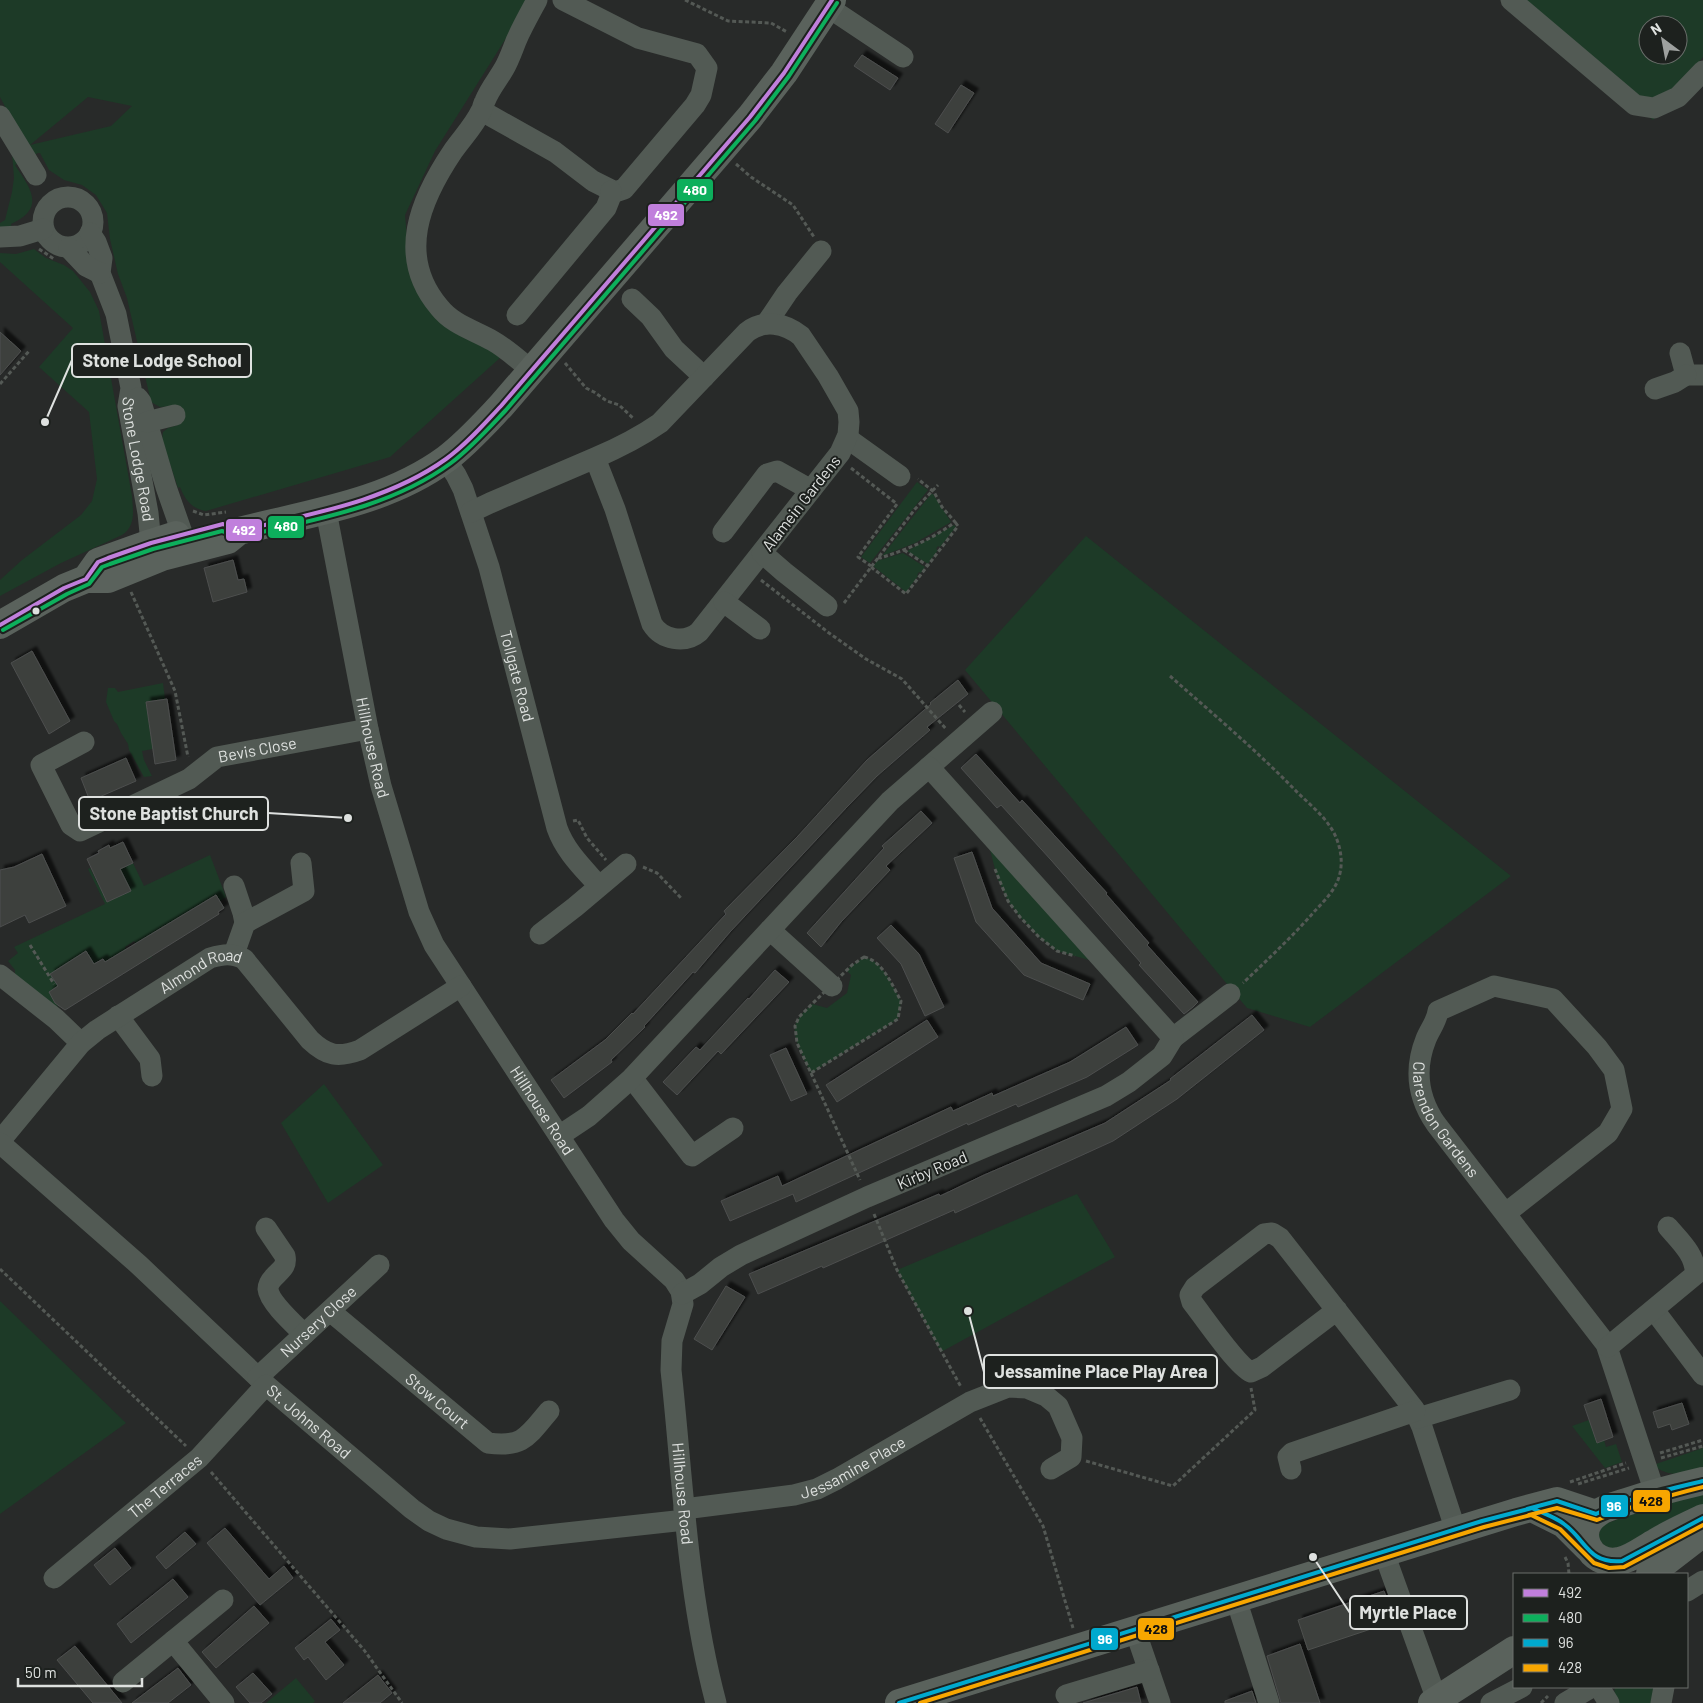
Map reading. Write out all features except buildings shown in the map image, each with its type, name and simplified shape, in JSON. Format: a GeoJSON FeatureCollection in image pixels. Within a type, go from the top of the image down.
{"type":"FeatureCollection","features":[{"type":"Feature","properties":{"kind":"main road"},"geometry":{"type":"LineString","coordinates":[[0,625],[64,588],[86,579],[108,580],[187,530],[223,524],[239,531],[326,510],[383,493],[415,479],[445,459],[477,431],[532,371],[750,117],[784,73],[830,3]]}},
{"type":"Feature","properties":{"kind":"main road"},"geometry":{"type":"LineString","coordinates":[[1582,1557],[1586,1528],[1589,1520],[1596,1514],[1655,1492],[1703,1481]]}},
{"type":"Feature","properties":{"kind":"main road"},"geometry":{"type":"LineString","coordinates":[[899,1703],[1556,1501],[1565,1502],[1596,1514]]}},
{"type":"Feature","properties":{"kind":"main road"},"geometry":{"type":"LineString","coordinates":[[1539,1506],[1564,1524],[1582,1557]]}},
{"type":"Feature","properties":{"kind":"main road"},"geometry":{"type":"LineString","coordinates":[[1582,1557],[1597,1558],[1604,1561],[1622,1561],[1703,1518]]}},
{"type":"Feature","properties":{"kind":"main road"},"geometry":{"type":"LineString","coordinates":[[1651,1573],[1703,1533]]}},
{"type":"Feature","properties":{"kind":"main road"},"geometry":{"type":"LineString","coordinates":[[1434,1701],[1513,1651]]}},
{"type":"Feature","properties":{"kind":"street"},"geometry":{"type":"LineString","coordinates":[[532,371],[505,348],[467,329],[447,316],[427,291],[418,266],[415,249],[416,232],[425,202],[443,166],[482,111],[485,100],[507,64],[537,0]]}},
{"type":"Feature","properties":{"kind":"street"},"geometry":{"type":"LineString","coordinates":[[482,111],[555,152],[593,181],[611,191],[619,192],[624,189],[695,105],[704,86],[707,67],[697,54],[638,38],[563,0]]}},
{"type":"Feature","properties":{"kind":"street"},"geometry":{"type":"LineString","coordinates":[[1511,0],[1635,105],[1654,108],[1678,97],[1703,72]]}},
{"type":"Feature","properties":{"kind":"street"},"geometry":{"type":"LineString","coordinates":[[830,3],[903,57]]}},
{"type":"Feature","properties":{"kind":"street"},"geometry":{"type":"LineString","coordinates":[[0,116],[55,202],[44,213],[39,237]]}},
{"type":"Feature","properties":{"kind":"street"},"geometry":{"type":"LineString","coordinates":[[517,315],[606,208],[611,191]]}},
{"type":"Feature","properties":{"kind":"street","name":"Stone Lodge Road"},"geometry":{"type":"LineString","coordinates":[[55,202],[76,198],[88,206],[93,220],[90,233],[96,242],[102,258],[100,273],[116,314],[131,388],[128,406],[156,550]]}},
{"type":"Feature","properties":{"kind":"street"},"geometry":{"type":"LineString","coordinates":[[62,253],[85,240],[90,233]]}},
{"type":"Feature","properties":{"kind":"street"},"geometry":{"type":"LineString","coordinates":[[0,237],[39,237],[62,247],[62,253]]}},
{"type":"Feature","properties":{"kind":"street"},"geometry":{"type":"LineString","coordinates":[[471,512],[596,458],[645,433],[660,423],[747,332],[758,325],[766,324],[787,293],[820,251]]}},
{"type":"Feature","properties":{"kind":"street"},"geometry":{"type":"LineString","coordinates":[[62,253],[100,273]]}},
{"type":"Feature","properties":{"kind":"street"},"geometry":{"type":"LineString","coordinates":[[632,300],[651,316],[674,348],[704,377]]}},
{"type":"Feature","properties":{"kind":"street","name":"Alamein Gardens"},"geometry":{"type":"LineString","coordinates":[[596,458],[615,509],[645,608],[655,629],[662,635],[672,638],[695,635],[766,556],[811,490],[840,453],[847,438],[850,422],[848,411],[805,341],[787,327],[766,324]]}},
{"type":"Feature","properties":{"kind":"street"},"geometry":{"type":"LineString","coordinates":[[1654,389],[1694,375],[1680,352]]}},
{"type":"Feature","properties":{"kind":"street","name":"Stone Lodge Road"},"geometry":{"type":"LineString","coordinates":[[131,388],[141,402],[168,493],[187,530]]}},
{"type":"Feature","properties":{"kind":"street"},"geometry":{"type":"LineString","coordinates":[[146,422],[175,415]]}},
{"type":"Feature","properties":{"kind":"street"},"geometry":{"type":"LineString","coordinates":[[847,438],[906,476]]}},
{"type":"Feature","properties":{"kind":"street","name":"Tollgate Road"},"geometry":{"type":"LineString","coordinates":[[445,459],[456,475],[471,512],[492,577],[556,828],[569,851],[599,886]]}},
{"type":"Feature","properties":{"kind":"street"},"geometry":{"type":"LineString","coordinates":[[723,532],[767,474],[777,471],[811,490]]}},
{"type":"Feature","properties":{"kind":"street","name":"Hillhouse Road"},"geometry":{"type":"LineString","coordinates":[[326,510],[368,729],[383,794],[419,912],[431,940],[621,1230],[679,1285],[682,1294],[682,1306],[674,1334],[671,1360],[684,1515],[701,1634],[716,1703]]}},
{"type":"Feature","properties":{"kind":"street"},"geometry":{"type":"LineString","coordinates":[[766,556],[784,572],[833,608]]}},
{"type":"Feature","properties":{"kind":"street"},"geometry":{"type":"LineString","coordinates":[[724,602],[760,629]]}},
{"type":"Feature","properties":{"kind":"street"},"geometry":{"type":"LineString","coordinates":[[559,1136],[589,1116],[632,1078],[890,801],[992,712]]}},
{"type":"Feature","properties":{"kind":"street","name":"Bevis Close"},"geometry":{"type":"LineString","coordinates":[[84,742],[41,765],[71,825],[80,831],[189,779],[217,757],[368,729]]}},
{"type":"Feature","properties":{"kind":"street"},"geometry":{"type":"LineString","coordinates":[[929,766],[1173,1038]]}},
{"type":"Feature","properties":{"kind":"street"},"geometry":{"type":"LineString","coordinates":[[245,923],[304,891],[300,863]]}},
{"type":"Feature","properties":{"kind":"street"},"geometry":{"type":"LineString","coordinates":[[540,934],[624,865]]}},
{"type":"Feature","properties":{"kind":"street"},"geometry":{"type":"LineString","coordinates":[[234,886],[245,923],[234,954]]}},
{"type":"Feature","properties":{"kind":"street"},"geometry":{"type":"LineString","coordinates":[[770,930],[832,986]]}},
{"type":"Feature","properties":{"kind":"street","name":"Almond Road"},"geometry":{"type":"LineString","coordinates":[[0,1142],[81,1043],[96,1030],[210,958],[223,954],[234,954],[244,960],[253,968],[310,1040],[320,1049],[331,1054],[344,1055],[360,1050],[461,986]]}},
{"type":"Feature","properties":{"kind":"street"},"geometry":{"type":"LineString","coordinates":[[0,975],[56,1019],[81,1043]]}},
{"type":"Feature","properties":{"kind":"street","name":"Clarendon Gardens"},"geometry":{"type":"LineString","coordinates":[[1506,1212],[1608,1134],[1622,1109],[1614,1070],[1597,1047],[1553,999],[1494,986],[1438,1011],[1437,1019],[1430,1030],[1422,1051],[1419,1078],[1422,1097],[1429,1113],[1608,1347],[1655,1492]]}},
{"type":"Feature","properties":{"kind":"street","name":"Kirby Road"},"geometry":{"type":"LineString","coordinates":[[682,1294],[700,1284],[721,1267],[741,1255],[868,1197],[1106,1096],[1162,1056],[1173,1038],[1230,994]]}},
{"type":"Feature","properties":{"kind":"street"},"geometry":{"type":"LineString","coordinates":[[118,1016],[150,1059],[152,1076]]}},
{"type":"Feature","properties":{"kind":"street"},"geometry":{"type":"LineString","coordinates":[[632,1078],[692,1156],[733,1128]]}},
{"type":"Feature","properties":{"kind":"street","name":"St. Johns Road"},"geometry":{"type":"LineString","coordinates":[[0,1142],[139,1265],[262,1381],[412,1509],[429,1521],[446,1529],[476,1537],[510,1539],[684,1515]]}},
{"type":"Feature","properties":{"kind":"street"},"geometry":{"type":"LineString","coordinates":[[1608,1347],[1695,1275],[1696,1268],[1692,1260],[1684,1246],[1668,1227]]}},
{"type":"Feature","properties":{"kind":"street"},"geometry":{"type":"LineString","coordinates":[[266,1228],[285,1256],[286,1262],[284,1267],[270,1281],[268,1289],[275,1303],[304,1334]]}},
{"type":"Feature","properties":{"kind":"street"},"geometry":{"type":"LineString","coordinates":[[1337,1310],[1258,1370],[1252,1372],[1242,1365],[1192,1302],[1190,1295],[1195,1287],[1264,1234],[1272,1233],[1280,1238],[1337,1310],[1417,1415],[1456,1531]]}},
{"type":"Feature","properties":{"kind":"street","name":"Nursery Close"},"geometry":{"type":"LineString","coordinates":[[262,1381],[304,1334],[379,1265]]}},
{"type":"Feature","properties":{"kind":"street","name":"Stow Court"},"geometry":{"type":"LineString","coordinates":[[330,1310],[488,1443],[505,1446],[526,1438],[549,1411]]}},
{"type":"Feature","properties":{"kind":"street"},"geometry":{"type":"LineString","coordinates":[[1654,1310],[1703,1375]]}},
{"type":"Feature","properties":{"kind":"street","name":"The Terraces"},"geometry":{"type":"LineString","coordinates":[[54,1578],[199,1458],[262,1381]]}},
{"type":"Feature","properties":{"kind":"street","name":"Jessamine Place"},"geometry":{"type":"LineString","coordinates":[[684,1515],[817,1489],[970,1402],[1008,1387],[1026,1388],[1046,1396],[1058,1406],[1072,1438],[1071,1457]]}},
{"type":"Feature","properties":{"kind":"street"},"geometry":{"type":"LineString","coordinates":[[1291,1469],[1288,1457],[1292,1453],[1417,1415],[1510,1390]]}},
{"type":"Feature","properties":{"kind":"street"},"geometry":{"type":"LineString","coordinates":[[1051,1468],[1071,1457]]}},
{"type":"Feature","properties":{"kind":"street"},"geometry":{"type":"LineString","coordinates":[[1384,1553],[1434,1701]]}},
{"type":"Feature","properties":{"kind":"street"},"geometry":{"type":"LineString","coordinates":[[1688,1590],[1703,1581]]}},
{"type":"Feature","properties":{"kind":"street"},"geometry":{"type":"LineString","coordinates":[[1236,1599],[1268,1703]]}},
{"type":"Feature","properties":{"kind":"street"},"geometry":{"type":"LineString","coordinates":[[123,1682],[223,1600]]}},
{"type":"Feature","properties":{"kind":"street"},"geometry":{"type":"LineString","coordinates":[[1135,1630],[1160,1703]]}},
{"type":"Feature","properties":{"kind":"street"},"geometry":{"type":"LineString","coordinates":[[173,1642],[224,1703]]}},
{"type":"Feature","properties":{"kind":"street"},"geometry":{"type":"LineString","coordinates":[[1066,1695],[1149,1670]]}},
{"type":"Feature","properties":{"kind":"street"},"geometry":{"type":"LineString","coordinates":[[1491,1703],[1520,1688]]}},
{"type":"Feature","properties":{"kind":"street"},"geometry":{"type":"LineString","coordinates":[[1565,1703],[1590,1688]]}},
{"type":"Feature","properties":{"kind":"street"},"geometry":{"type":"LineString","coordinates":[[1600,1688],[1609,1703]]}},
{"type":"Feature","properties":{"kind":"street"},"geometry":{"type":"LineString","coordinates":[[1661,1703],[1664,1688]]}},
{"type":"Feature","properties":{"kind":"path"},"geometry":{"type":"LineString","coordinates":[[685,0],[728,21],[771,23],[788,32]]}},
{"type":"Feature","properties":{"kind":"path"},"geometry":{"type":"LineString","coordinates":[[733,162],[751,177],[792,204],[822,248],[820,251]]}},
{"type":"Feature","properties":{"kind":"path"},"geometry":{"type":"LineString","coordinates":[[39,237],[48,256],[62,253]]}},
{"type":"Feature","properties":{"kind":"path"},"geometry":{"type":"LineString","coordinates":[[0,384],[30,350]]}},
{"type":"Feature","properties":{"kind":"path"},"geometry":{"type":"LineString","coordinates":[[562,360],[586,388],[606,401],[619,405],[637,423]]}},
{"type":"Feature","properties":{"kind":"path"},"geometry":{"type":"LineString","coordinates":[[844,463],[897,504],[858,557],[906,594],[958,526],[942,507],[933,491],[906,476]]}},
{"type":"Feature","properties":{"kind":"path"},"geometry":{"type":"LineString","coordinates":[[833,608],[862,580],[925,496],[938,485]]}},
{"type":"Feature","properties":{"kind":"path"},"geometry":{"type":"LineString","coordinates":[[187,530],[204,515]]}},
{"type":"Feature","properties":{"kind":"path"},"geometry":{"type":"LineString","coordinates":[[878,557],[904,550],[954,522]]}},
{"type":"Feature","properties":{"kind":"path"},"geometry":{"type":"LineString","coordinates":[[904,550],[928,566]]}},
{"type":"Feature","properties":{"kind":"path"},"geometry":{"type":"LineString","coordinates":[[766,556],[757,577],[829,633],[866,659],[902,679],[949,732]]}},
{"type":"Feature","properties":{"kind":"path"},"geometry":{"type":"LineString","coordinates":[[130,588],[176,691],[186,754],[199,772]]}},
{"type":"Feature","properties":{"kind":"path"},"geometry":{"type":"LineString","coordinates":[[1170,676],[1273,768],[1323,818],[1333,831],[1339,844],[1342,858],[1338,880],[1329,895],[1291,937],[1230,994]]}},
{"type":"Feature","properties":{"kind":"path"},"geometry":{"type":"LineString","coordinates":[[570,822],[578,820],[590,842],[624,865],[645,868],[655,872],[681,898]]}},
{"type":"Feature","properties":{"kind":"path"},"geometry":{"type":"LineString","coordinates":[[995,867],[1008,901],[1039,937],[1057,951],[1107,965]]}},
{"type":"Feature","properties":{"kind":"path"},"geometry":{"type":"LineString","coordinates":[[30,945],[54,984]]}},
{"type":"Feature","properties":{"kind":"path"},"geometry":{"type":"LineString","coordinates":[[811,1073],[898,1020],[902,1001],[880,966],[870,958],[864,957],[852,965],[799,1017],[795,1026],[797,1043],[868,1197],[897,1270],[970,1402],[1043,1526],[1079,1647]]}},
{"type":"Feature","properties":{"kind":"path"},"geometry":{"type":"LineString","coordinates":[[0,1269],[199,1458],[364,1650],[402,1703]]}},
{"type":"Feature","properties":{"kind":"path"},"geometry":{"type":"LineString","coordinates":[[1071,1457],[1173,1486],[1255,1410],[1248,1371]]}},
{"type":"Feature","properties":{"kind":"path"},"geometry":{"type":"LineString","coordinates":[[1539,1506],[1569,1488],[1646,1462],[1703,1446]]}},
{"type":"Feature","properties":{"kind":"path"},"geometry":{"type":"LineString","coordinates":[[1569,1573],[1568,1563],[1582,1557]]}},
{"type":"Feature","properties":{"kind":"green space"},"geometry":{"type":"Polygon","coordinates":[[[0,0],[530,0],[435,151],[405,215],[410,273],[501,357],[390,457],[206,511],[193,506],[184,496],[180,487],[178,488],[162,440],[163,432],[168,428],[178,425],[174,406],[160,407],[151,402],[127,298],[118,274],[110,239],[107,213],[96,195],[82,185],[64,180],[49,170],[40,153],[38,153],[15,165],[30,190],[32,205],[22,218],[11,224],[12,228],[0,230],[0,223],[5,220],[14,178],[9,114],[0,97],[0,0]],[[88,97],[30,145],[111,126],[132,106],[88,97]]]}},
{"type":"Feature","properties":{"kind":"green space"},"geometry":{"type":"Polygon","coordinates":[[[1504,0],[1703,0],[1703,57],[1653,120],[1504,0]]]}},
{"type":"Feature","properties":{"kind":"green space"},"geometry":{"type":"Polygon","coordinates":[[[34,249],[46,258],[64,265],[73,271],[90,292],[99,311],[132,496],[133,518],[130,527],[122,535],[61,563],[0,596],[0,580],[22,560],[81,515],[92,501],[97,479],[89,412],[39,367],[73,328],[0,262],[0,253],[16,254],[34,249]]]}},
{"type":"Feature","properties":{"kind":"green space"},"geometry":{"type":"Polygon","coordinates":[[[917,482],[928,490],[870,563],[861,557],[917,482]]]}},
{"type":"Feature","properties":{"kind":"green space"},"geometry":{"type":"Polygon","coordinates":[[[931,494],[933,494],[951,522],[915,543],[882,556],[931,494]]]}},
{"type":"Feature","properties":{"kind":"green space"},"geometry":{"type":"Polygon","coordinates":[[[954,525],[956,527],[940,547],[938,546],[936,549],[938,550],[928,564],[907,551],[954,525]]]}},
{"type":"Feature","properties":{"kind":"green space"},"geometry":{"type":"Polygon","coordinates":[[[1086,536],[1511,876],[1310,1027],[1247,1008],[965,670],[1086,536]]]}},
{"type":"Feature","properties":{"kind":"green space"},"geometry":{"type":"Polygon","coordinates":[[[903,553],[925,567],[921,573],[919,572],[906,592],[873,566],[877,561],[903,553]]]}},
{"type":"Feature","properties":{"kind":"green space"},"geometry":{"type":"Polygon","coordinates":[[[163,683],[165,699],[146,702],[153,749],[142,751],[152,776],[144,777],[106,702],[108,688],[115,688],[118,692],[163,683]]]}},
{"type":"Feature","properties":{"kind":"green space"},"geometry":{"type":"Polygon","coordinates":[[[985,830],[1107,965],[1057,951],[1039,937],[1020,917],[1008,901],[997,877],[985,830]]]}},
{"type":"Feature","properties":{"kind":"green space"},"geometry":{"type":"Polygon","coordinates":[[[210,855],[226,897],[220,901],[216,895],[143,942],[152,957],[149,959],[140,943],[137,945],[134,941],[125,947],[127,951],[105,962],[102,959],[96,963],[99,967],[65,988],[56,988],[49,992],[61,1012],[15,979],[15,970],[8,961],[18,953],[14,947],[105,904],[88,869],[90,868],[100,888],[111,883],[122,873],[120,869],[133,863],[144,886],[210,855]]]}},
{"type":"Feature","properties":{"kind":"green space"},"geometry":{"type":"Polygon","coordinates":[[[864,957],[871,959],[882,968],[901,1001],[898,1019],[811,1073],[802,1056],[795,1036],[796,1023],[812,1004],[827,1008],[847,993],[851,975],[846,970],[864,957]]]}},
{"type":"Feature","properties":{"kind":"green space"},"geometry":{"type":"Polygon","coordinates":[[[324,1084],[383,1165],[328,1203],[281,1123],[324,1084]]]}},
{"type":"Feature","properties":{"kind":"green space"},"geometry":{"type":"Polygon","coordinates":[[[1077,1194],[1115,1257],[941,1352],[897,1270],[1077,1194]]]}},
{"type":"Feature","properties":{"kind":"green space"},"geometry":{"type":"Polygon","coordinates":[[[0,1301],[126,1423],[0,1514],[0,1301]]]}},
{"type":"Feature","properties":{"kind":"green space"},"geometry":{"type":"Polygon","coordinates":[[[1589,1420],[1595,1435],[1611,1429],[1611,1431],[1596,1437],[1604,1440],[1606,1447],[1616,1444],[1622,1462],[1605,1468],[1572,1426],[1589,1420]]]}},
{"type":"Feature","properties":{"kind":"green space"},"geometry":{"type":"Polygon","coordinates":[[[1703,1448],[1703,1469],[1677,1474],[1665,1472],[1653,1465],[1703,1448]]]}},
{"type":"Feature","properties":{"kind":"green space"},"geometry":{"type":"Polygon","coordinates":[[[1703,1492],[1703,1508],[1612,1552],[1597,1539],[1602,1525],[1616,1520],[1618,1517],[1703,1492]]]}},
{"type":"Feature","properties":{"kind":"green space"},"geometry":{"type":"Polygon","coordinates":[[[296,1678],[315,1701],[313,1703],[266,1703],[296,1678]]]}},
{"type":"Feature","properties":{"kind":"green space"},"geometry":{"type":"Polygon","coordinates":[[[1615,1688],[1659,1688],[1656,1703],[1617,1703],[1614,1695],[1615,1688]]]}},
{"type":"Feature","properties":{"kind":"transit line","name":"492"},"geometry":{"type":"LineString","coordinates":[[0,625],[64,588],[86,579],[98,562],[108,558],[151,543],[223,524],[239,531],[347,505],[398,486],[423,474],[454,453],[501,406],[750,117],[784,73],[832,0]]}},
{"type":"Feature","properties":{"kind":"transit line","name":"480"},"geometry":{"type":"LineString","coordinates":[[3,630],[67,594],[89,584],[102,567],[110,564],[153,549],[222,531],[240,537],[350,510],[402,491],[451,463],[472,445],[506,410],[755,121],[789,76],[837,3]]}},
{"type":"Feature","properties":{"kind":"transit line","name":"96"},"geometry":{"type":"LineString","coordinates":[[1527,1509],[1557,1501],[1596,1514],[1635,1498],[1703,1481]]}},
{"type":"Feature","properties":{"kind":"transit line","name":"428"},"geometry":{"type":"LineString","coordinates":[[1529,1515],[1557,1508],[1597,1520],[1623,1510],[1703,1487]]}},
{"type":"Feature","properties":{"kind":"transit line","name":"96"},"geometry":{"type":"LineString","coordinates":[[899,1703],[1482,1521],[1532,1508],[1553,1517],[1572,1531],[1595,1555],[1611,1561],[1622,1561],[1703,1518]]}},
{"type":"Feature","properties":{"kind":"transit line","name":"428"},"geometry":{"type":"LineString","coordinates":[[920,1703],[1484,1527],[1531,1515],[1560,1529],[1594,1563],[1609,1568],[1624,1567],[1703,1525]]}},
{"type":"Feature","properties":{"kind":"place","name":"Stone Lodge School"},"geometry":{"type":"Point","coordinates":[45,422]}},
{"type":"Feature","properties":{"kind":"place","name":"Stone Baptist Church"},"geometry":{"type":"Point","coordinates":[348,818]}},
{"type":"Feature","properties":{"kind":"place","name":"Jessamine Place Play Area"},"geometry":{"type":"Point","coordinates":[968,1311]}},
{"type":"Feature","properties":{"kind":"place","name":"Myrtle Place"},"geometry":{"type":"Point","coordinates":[1313,1557]}}]}
